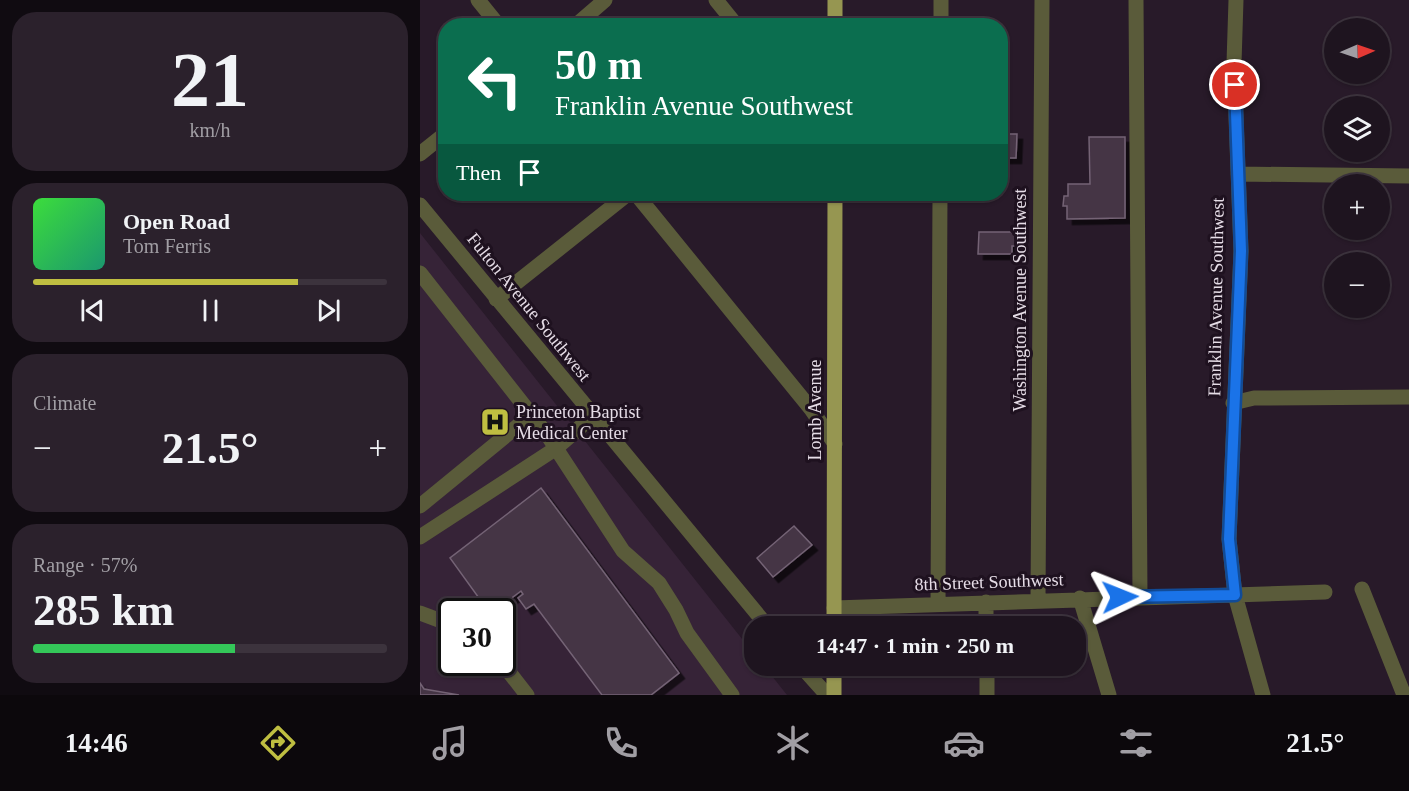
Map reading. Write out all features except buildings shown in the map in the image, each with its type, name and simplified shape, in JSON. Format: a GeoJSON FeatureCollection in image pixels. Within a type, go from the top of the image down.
{"type":"FeatureCollection","features":[{"type":"Feature","properties":{"kind":"main road"},"geometry":{"type":"LineString","coordinates":[[835,0],[835,18]]}},
{"type":"Feature","properties":{"kind":"main road","name":"Lomb Avenue"},"geometry":{"type":"LineString","coordinates":[[834,201],[834,616]]}},
{"type":"Feature","properties":{"kind":"main road"},"geometry":{"type":"LineString","coordinates":[[834,676],[834,695]]}},
{"type":"Feature","properties":{"kind":"street"},"geometry":{"type":"LineString","coordinates":[[478,0],[493,18]]}},
{"type":"Feature","properties":{"kind":"street"},"geometry":{"type":"LineString","coordinates":[[584,18],[605,0]]}},
{"type":"Feature","properties":{"kind":"street"},"geometry":{"type":"LineString","coordinates":[[716,0],[731,18]]}},
{"type":"Feature","properties":{"kind":"street"},"geometry":{"type":"LineString","coordinates":[[941,0],[941,18]]}},
{"type":"Feature","properties":{"kind":"street","name":"Washington Avenue Southwest"},"geometry":{"type":"LineString","coordinates":[[1038,600],[1042,0]]}},
{"type":"Feature","properties":{"kind":"street"},"geometry":{"type":"LineString","coordinates":[[1136,0],[1140,597]]}},
{"type":"Feature","properties":{"kind":"street","name":"Franklin Avenue Southwest"},"geometry":{"type":"LineString","coordinates":[[1236,0],[1234,63],[1241,251],[1229,539],[1235,595],[1263,695]]}},
{"type":"Feature","properties":{"kind":"street"},"geometry":{"type":"LineString","coordinates":[[420,154],[438,139]]}},
{"type":"Feature","properties":{"kind":"street"},"geometry":{"type":"LineString","coordinates":[[1238,174],[1409,176]]}},
{"type":"Feature","properties":{"kind":"street"},"geometry":{"type":"LineString","coordinates":[[496,299],[619,201]]}},
{"type":"Feature","properties":{"kind":"street"},"geometry":{"type":"LineString","coordinates":[[642,201],[811,409],[835,444]]}},
{"type":"Feature","properties":{"kind":"street"},"geometry":{"type":"LineString","coordinates":[[938,604],[940,201]]}},
{"type":"Feature","properties":{"kind":"street","name":"Fulton Avenue Southwest"},"geometry":{"type":"LineString","coordinates":[[420,205],[759,616]]}},
{"type":"Feature","properties":{"kind":"street"},"geometry":{"type":"LineString","coordinates":[[420,273],[531,415],[622,550],[659,583],[687,633],[732,695]]}},
{"type":"Feature","properties":{"kind":"street"},"geometry":{"type":"LineString","coordinates":[[1233,403],[1254,398],[1409,397]]}},
{"type":"Feature","properties":{"kind":"street"},"geometry":{"type":"LineString","coordinates":[[422,506],[531,415]]}},
{"type":"Feature","properties":{"kind":"street"},"geometry":{"type":"LineString","coordinates":[[420,537],[555,449],[593,416]]}},
{"type":"Feature","properties":{"kind":"street"},"geometry":{"type":"LineString","coordinates":[[1362,589],[1404,695]]}},
{"type":"Feature","properties":{"kind":"street","name":"8th Street Southwest"},"geometry":{"type":"LineString","coordinates":[[834,608],[1080,598],[1324,592]]}},
{"type":"Feature","properties":{"kind":"street"},"geometry":{"type":"LineString","coordinates":[[1080,598],[1109,695]]}},
{"type":"Feature","properties":{"kind":"street"},"geometry":{"type":"LineString","coordinates":[[986,602],[986,616]]}},
{"type":"Feature","properties":{"kind":"street"},"geometry":{"type":"LineString","coordinates":[[420,613],[438,620]]}},
{"type":"Feature","properties":{"kind":"street"},"geometry":{"type":"LineString","coordinates":[[512,676],[527,695]]}},
{"type":"Feature","properties":{"kind":"street"},"geometry":{"type":"LineString","coordinates":[[810,676],[827,695]]}},
{"type":"Feature","properties":{"kind":"street"},"geometry":{"type":"LineString","coordinates":[[987,676],[987,695]]}},
{"type":"Feature","properties":{"kind":"shaded area","name":"Princeton Baptist Medical Center"},"geometry":{"type":"Polygon","coordinates":[[[420,233],[744,641],[744,676],[772,676],[787,695],[420,695],[420,233]]]}},
{"type":"Feature","properties":{"kind":"place","name":"Princeton Baptist Medical Center"},"geometry":{"type":"Point","coordinates":[495,422]}},
{"type":"Feature","properties":{"kind":"route"},"geometry":{"type":"LineString","coordinates":[[1120,597],[1235,595],[1229,539],[1241,251],[1235,85]]}}]}
